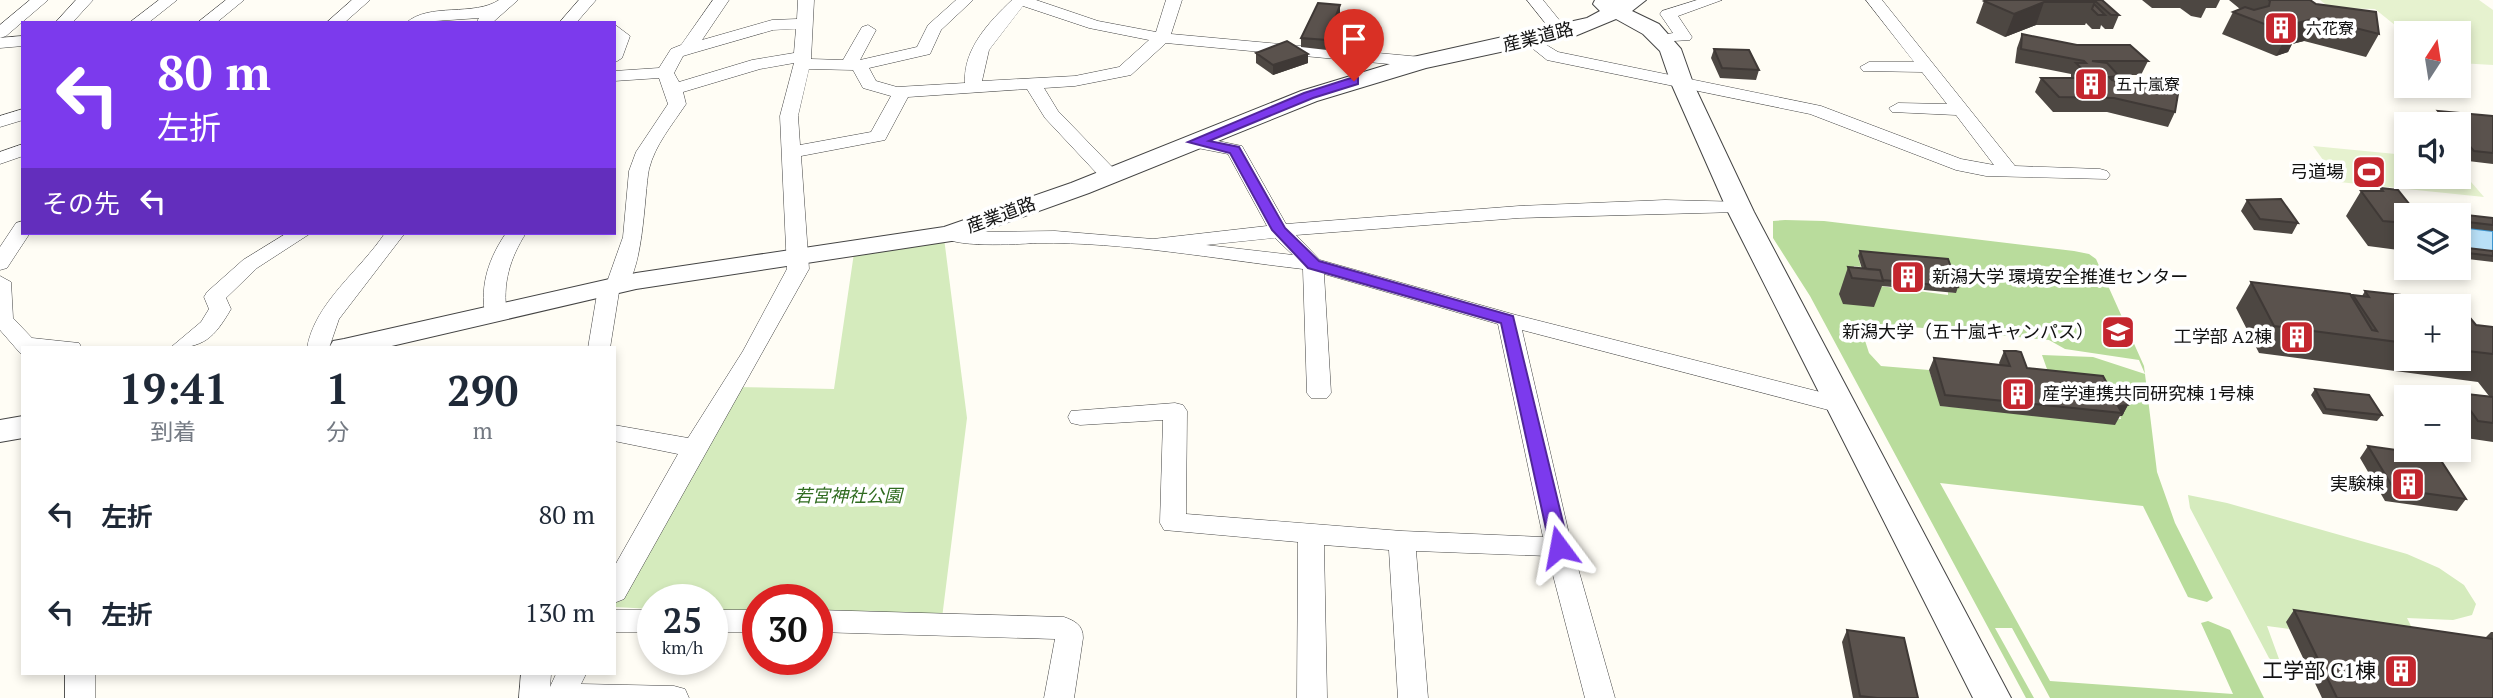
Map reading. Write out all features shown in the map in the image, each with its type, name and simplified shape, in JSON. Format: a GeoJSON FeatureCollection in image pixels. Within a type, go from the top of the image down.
{"type":"FeatureCollection","features":[{"type":"Feature","properties":{"kind":"street"},"geometry":{"type":"LineString","coordinates":[[0,33],[40,0]]}},
{"type":"Feature","properties":{"kind":"street"},"geometry":{"type":"LineString","coordinates":[[65,21],[85,0]]}},
{"type":"Feature","properties":{"kind":"street"},"geometry":{"type":"LineString","coordinates":[[140,21],[169,0]]}},
{"type":"Feature","properties":{"kind":"street"},"geometry":{"type":"LineString","coordinates":[[336,21],[362,0]]}},
{"type":"Feature","properties":{"kind":"street"},"geometry":{"type":"LineString","coordinates":[[418,21],[444,8],[487,18],[510,0]]}},
{"type":"Feature","properties":{"kind":"street"},"geometry":{"type":"LineString","coordinates":[[569,21],[588,0]]}},
{"type":"Feature","properties":{"kind":"street"},"geometry":{"type":"LineString","coordinates":[[687,48],[721,0]]}},
{"type":"Feature","properties":{"kind":"street"},"geometry":{"type":"LineString","coordinates":[[616,589],[694,448],[754,351],[798,269],[789,116],[802,61],[802,24],[806,14],[806,0]]}},
{"type":"Feature","properties":{"kind":"street"},"geometry":{"type":"LineString","coordinates":[[616,76],[669,81],[758,64],[802,61],[854,65],[924,50],[934,28],[965,0]]}},
{"type":"Feature","properties":{"kind":"street"},"geometry":{"type":"LineString","coordinates":[[974,86],[971,75],[995,25],[1021,0],[1051,4],[1096,25],[1162,38],[1421,62]]}},
{"type":"Feature","properties":{"kind":"street"},"geometry":{"type":"LineString","coordinates":[[854,65],[869,84],[902,92],[1075,81],[1125,71],[1162,38],[1174,0]]}},
{"type":"Feature","properties":{"kind":"street"},"geometry":{"type":"LineString","coordinates":[[1535,0],[1561,32]]}},
{"type":"Feature","properties":{"kind":"street"},"geometry":{"type":"LineString","coordinates":[[1663,39],[1684,37],[1668,14],[1714,0]]}},
{"type":"Feature","properties":{"kind":"street"},"geometry":{"type":"LineString","coordinates":[[1874,0],[2009,171]]}},
{"type":"Feature","properties":{"kind":"street"},"geometry":{"type":"LineString","coordinates":[[208,21],[240,1]]}},
{"type":"Feature","properties":{"kind":"street"},"geometry":{"type":"LineString","coordinates":[[1615,4],[1663,39],[1670,49],[1682,83],[1738,206],[1992,698]]}},
{"type":"Feature","properties":{"kind":"street","name":"産業道路"},"geometry":{"type":"LineString","coordinates":[[356,346],[612,287],[736,265],[797,258],[949,233],[1110,176],[1308,96],[1421,62],[1561,32],[1615,4]]}},
{"type":"Feature","properties":{"kind":"street"},"geometry":{"type":"LineString","coordinates":[[599,346],[612,287],[632,237],[639,171],[650,143],[677,104],[669,81],[677,53],[772,25],[802,24]]}},
{"type":"Feature","properties":{"kind":"street"},"geometry":{"type":"LineString","coordinates":[[854,65],[868,30]]}},
{"type":"Feature","properties":{"kind":"street"},"geometry":{"type":"LineString","coordinates":[[616,31],[622,36],[616,52]]}},
{"type":"Feature","properties":{"kind":"street"},"geometry":{"type":"LineString","coordinates":[[1530,40],[1553,56],[1815,110],[1956,164],[2009,171],[2100,175]]}},
{"type":"Feature","properties":{"kind":"street"},"geometry":{"type":"LineString","coordinates":[[0,43],[21,41]]}},
{"type":"Feature","properties":{"kind":"street"},"geometry":{"type":"LineString","coordinates":[[1869,67],[1927,66]]}},
{"type":"Feature","properties":{"kind":"street"},"geometry":{"type":"LineString","coordinates":[[1034,84],[1051,114],[1110,176]]}},
{"type":"Feature","properties":{"kind":"street"},"geometry":{"type":"LineString","coordinates":[[792,152],[878,136],[902,92]]}},
{"type":"Feature","properties":{"kind":"street"},"geometry":{"type":"LineString","coordinates":[[1898,108],[1961,110]]}},
{"type":"Feature","properties":{"kind":"street"},"geometry":{"type":"LineString","coordinates":[[0,122],[21,115]]}},
{"type":"Feature","properties":{"kind":"street"},"geometry":{"type":"LineString","coordinates":[[1194,142],[1235,150],[1279,230],[1313,264],[1319,393]]}},
{"type":"Feature","properties":{"kind":"street"},"geometry":{"type":"LineString","coordinates":[[0,158],[21,151]]}},
{"type":"Feature","properties":{"kind":"street"},"geometry":{"type":"LineString","coordinates":[[1153,245],[1279,230],[1640,206],[1738,206]]}},
{"type":"Feature","properties":{"kind":"street"},"geometry":{"type":"LineString","coordinates":[[0,264],[21,230]]}},
{"type":"Feature","properties":{"kind":"street"},"geometry":{"type":"LineString","coordinates":[[949,233],[984,238],[1055,237],[1153,245],[1313,264],[1508,320],[1840,405]]}},
{"type":"Feature","properties":{"kind":"street"},"geometry":{"type":"LineString","coordinates":[[184,346],[210,326],[220,309],[215,297],[230,280],[298,235]]}},
{"type":"Feature","properties":{"kind":"street"},"geometry":{"type":"LineString","coordinates":[[318,346],[322,332],[339,303],[375,264],[394,235]]}},
{"type":"Feature","properties":{"kind":"street"},"geometry":{"type":"LineString","coordinates":[[496,313],[492,297],[494,282],[515,235]]}},
{"type":"Feature","properties":{"kind":"street"},"geometry":{"type":"LineString","coordinates":[[0,282],[2,318],[26,346]]}},
{"type":"Feature","properties":{"kind":"street"},"geometry":{"type":"LineString","coordinates":[[1508,320],[1559,547],[1600,698]]}},
{"type":"Feature","properties":{"kind":"street"},"geometry":{"type":"LineString","coordinates":[[1080,417],[1175,411],[1173,523],[1402,541],[1559,547]]}},
{"type":"Feature","properties":{"kind":"street"},"geometry":{"type":"LineString","coordinates":[[0,432],[21,427]]}},
{"type":"Feature","properties":{"kind":"street"},"geometry":{"type":"LineString","coordinates":[[616,433],[694,448]]}},
{"type":"Feature","properties":{"kind":"street"},"geometry":{"type":"LineString","coordinates":[[1311,533],[1312,698]]}},
{"type":"Feature","properties":{"kind":"street"},"geometry":{"type":"LineString","coordinates":[[1402,541],[1413,698]]}},
{"type":"Feature","properties":{"kind":"street"},"geometry":{"type":"LineString","coordinates":[[616,621],[637,621]]}},
{"type":"Feature","properties":{"kind":"street"},"geometry":{"type":"LineString","coordinates":[[833,621],[1065,628],[1069,632],[1069,638],[1059,698]]}},
{"type":"Feature","properties":{"kind":"street"},"geometry":{"type":"LineString","coordinates":[[80,675],[80,698]]}},
{"type":"Feature","properties":{"kind":"street"},"geometry":{"type":"LineString","coordinates":[[537,675],[556,691],[674,698]]}},
{"type":"Feature","properties":{"kind":"green space"},"geometry":{"type":"Polygon","coordinates":[[[2320,0],[2479,0],[2493,10],[2493,65],[2471,64],[2471,21],[2394,21],[2394,24],[2375,9],[2330,8],[2320,0]]]}},
{"type":"Feature","properties":{"kind":"green space","name":"弓道場"},"geometry":{"type":"Polygon","coordinates":[[[2313,146],[2394,154],[2394,188],[2339,182],[2313,146]]]}},
{"type":"Feature","properties":{"kind":"green space","name":"弓道場"},"geometry":{"type":"Polygon","coordinates":[[[2471,182],[2484,197],[2407,189],[2471,189],[2471,182]]]}},
{"type":"Feature","properties":{"kind":"green space"},"geometry":{"type":"Polygon","coordinates":[[[1773,221],[1824,221],[2074,251],[2089,254],[2096,259],[2144,366],[2145,374],[2157,472],[2175,523],[2213,598],[2207,602],[2188,597],[2143,506],[1940,483],[2050,681],[2233,694],[2201,623],[2208,621],[2230,630],[2264,698],[2050,698],[2012,628],[1995,628],[2034,698],[2026,698],[1810,296],[1773,238],[1773,221]],[[1858,256],[1861,267],[1854,266],[1853,269],[1880,286],[1948,295],[1948,292],[1955,293],[1858,256]],[[1859,322],[1869,353],[1881,366],[1929,370],[1941,406],[2121,419],[2116,404],[2052,383],[2042,355],[2093,357],[2145,374],[2139,360],[2065,349],[2049,340],[1859,322]]]}},
{"type":"Feature","properties":{"kind":"green space","name":"若宮神社公園"},"geometry":{"type":"Polygon","coordinates":[[[944,238],[967,418],[941,626],[833,620],[833,584],[742,584],[742,614],[728,614],[728,584],[637,584],[637,608],[616,607],[616,582],[735,387],[834,389],[854,253],[944,238]]]}},
{"type":"Feature","properties":{"kind":"green space"},"geometry":{"type":"Polygon","coordinates":[[[2188,495],[2227,503],[2407,554],[2439,568],[2464,585],[2476,604],[2472,615],[2453,620],[2407,618],[2419,642],[2287,622],[2289,629],[2267,626],[2283,670],[2269,658],[2190,508],[2188,495]]]}},
{"type":"Feature","properties":{"kind":"water"},"geometry":{"type":"Polygon","coordinates":[[[2471,228],[2493,231],[2493,257],[2471,254],[2471,228]]]}},
{"type":"Feature","properties":{"kind":"building"},"geometry":{"type":"Polygon","coordinates":[[[2094,0],[2102,0],[2119,15],[2111,15],[2094,0]]]}},
{"type":"Feature","properties":{"kind":"building"},"geometry":{"type":"Polygon","coordinates":[[[2269,0],[2310,0],[2316,4],[2376,12],[2379,34],[2316,18],[2290,25],[2300,29],[2288,33],[2233,12],[2245,7],[2254,10],[2269,6],[2269,0]]]}},
{"type":"Feature","properties":{"kind":"building"},"geometry":{"type":"Polygon","coordinates":[[[1984,1],[2094,2],[2044,2],[2014,14],[1984,1]]]}},
{"type":"Feature","properties":{"kind":"building"},"geometry":{"type":"Polygon","coordinates":[[[1318,3],[1340,5],[1327,40],[1301,38],[1318,3]]]}},
{"type":"Feature","properties":{"kind":"building"},"geometry":{"type":"Polygon","coordinates":[[[2094,4],[2105,15],[2098,15],[2092,9],[2094,4]]]}},
{"type":"Feature","properties":{"kind":"building"},"geometry":{"type":"Polygon","coordinates":[[[2022,34],[2077,45],[2130,45],[2148,61],[2092,61],[2107,63],[2119,76],[2109,77],[2112,80],[2178,94],[2175,112],[2114,98],[2059,97],[2041,78],[2101,78],[2089,76],[2076,63],[2086,63],[2084,61],[2021,49],[2022,34]]]}},
{"type":"Feature","properties":{"kind":"building"},"geometry":{"type":"Polygon","coordinates":[[[1287,41],[1308,54],[1273,65],[1256,53],[1287,41]]]}},
{"type":"Feature","properties":{"kind":"building"},"geometry":{"type":"Polygon","coordinates":[[[1714,49],[1749,50],[1759,70],[1722,68],[1714,49]]]}},
{"type":"Feature","properties":{"kind":"building"},"geometry":{"type":"Polygon","coordinates":[[[2471,114],[2493,116],[2493,153],[2474,151],[2471,148],[2471,114]]]}},
{"type":"Feature","properties":{"kind":"building"},"geometry":{"type":"Polygon","coordinates":[[[2381,188],[2398,190],[2408,203],[2394,203],[2394,222],[2383,221],[2361,191],[2383,191],[2381,188]]]}},
{"type":"Feature","properties":{"kind":"building"},"geometry":{"type":"Polygon","coordinates":[[[2281,199],[2298,223],[2260,219],[2247,200],[2281,199]]]}},
{"type":"Feature","properties":{"kind":"building"},"geometry":{"type":"Polygon","coordinates":[[[2471,216],[2493,218],[2493,225],[2471,222],[2471,216]]]}},
{"type":"Feature","properties":{"kind":"building"},"geometry":{"type":"Polygon","coordinates":[[[2471,248],[2493,251],[2493,256],[2471,253],[2471,248]]]}},
{"type":"Feature","properties":{"kind":"building","name":"新潟大学 環境安全推進センター"},"geometry":{"type":"Polygon","coordinates":[[[1860,251],[1948,259],[1958,287],[1883,280],[1880,270],[1866,269],[1860,251]]]}},
{"type":"Feature","properties":{"kind":"building"},"geometry":{"type":"Polygon","coordinates":[[[1848,267],[1880,270],[1883,281],[1852,278],[1848,267]]]}},
{"type":"Feature","properties":{"kind":"building"},"geometry":{"type":"Polygon","coordinates":[[[2251,282],[2350,294],[2372,330],[2377,331],[2353,295],[2369,297],[2365,291],[2394,294],[2394,341],[2274,326],[2251,282]]]}},
{"type":"Feature","properties":{"kind":"building"},"geometry":{"type":"Polygon","coordinates":[[[2471,319],[2476,325],[2493,327],[2493,354],[2471,351],[2471,319]]]}},
{"type":"Feature","properties":{"kind":"building","name":"産学連携共同研究棟 1号棟"},"geometry":{"type":"Polygon","coordinates":[[[2004,351],[2021,352],[2027,368],[2103,376],[2110,389],[2122,392],[2128,405],[2118,406],[2122,413],[1945,395],[1934,358],[2010,366],[2004,351]]]}},
{"type":"Feature","properties":{"kind":"building"},"geometry":{"type":"Polygon","coordinates":[[[2315,389],[2369,395],[2382,415],[2326,409],[2315,389]]]}},
{"type":"Feature","properties":{"kind":"building"},"geometry":{"type":"Polygon","coordinates":[[[2471,394],[2493,397],[2493,423],[2478,421],[2471,411],[2471,394]]]}},
{"type":"Feature","properties":{"kind":"building"},"geometry":{"type":"Polygon","coordinates":[[[2368,446],[2394,450],[2394,462],[2442,462],[2466,499],[2394,489],[2368,446]]]}},
{"type":"Feature","properties":{"kind":"building","name":"工学部 C1棟"},"geometry":{"type":"Polygon","coordinates":[[[2294,610],[2493,639],[2493,698],[2337,698],[2294,610]]]}},
{"type":"Feature","properties":{"kind":"building"},"geometry":{"type":"Polygon","coordinates":[[[1847,630],[1904,638],[1918,698],[1860,696],[1847,630]]]}},
{"type":"Feature","properties":{"kind":"place","name":"六花寮"},"geometry":{"type":"Point","coordinates":[2281,28]}},
{"type":"Feature","properties":{"kind":"place","name":"五十嵐寮"},"geometry":{"type":"Point","coordinates":[2091,84]}},
{"type":"Feature","properties":{"kind":"place","name":"弓道場"},"geometry":{"type":"Point","coordinates":[2369,172]}},
{"type":"Feature","properties":{"kind":"place","name":"新潟大学 環境安全推進センター"},"geometry":{"type":"Point","coordinates":[1908,277]}},
{"type":"Feature","properties":{"kind":"place","name":"新潟大学（五十嵐キャンパス）"},"geometry":{"type":"Point","coordinates":[2118,332]}},
{"type":"Feature","properties":{"kind":"place","name":"工学部 A2棟"},"geometry":{"type":"Point","coordinates":[2297,337]}},
{"type":"Feature","properties":{"kind":"place","name":"産学連携共同研究棟 1号棟"},"geometry":{"type":"Point","coordinates":[2018,394]}},
{"type":"Feature","properties":{"kind":"place","name":"実験棟"},"geometry":{"type":"Point","coordinates":[2408,484]}},
{"type":"Feature","properties":{"kind":"place","name":"工学部 C1棟"},"geometry":{"type":"Point","coordinates":[2401,671]}},
{"type":"Feature","properties":{"kind":"route"},"geometry":{"type":"LineString","coordinates":[[1354,81],[1308,96],[1194,142],[1235,150],[1279,230],[1313,264],[1508,320],[1559,547]]}}]}
